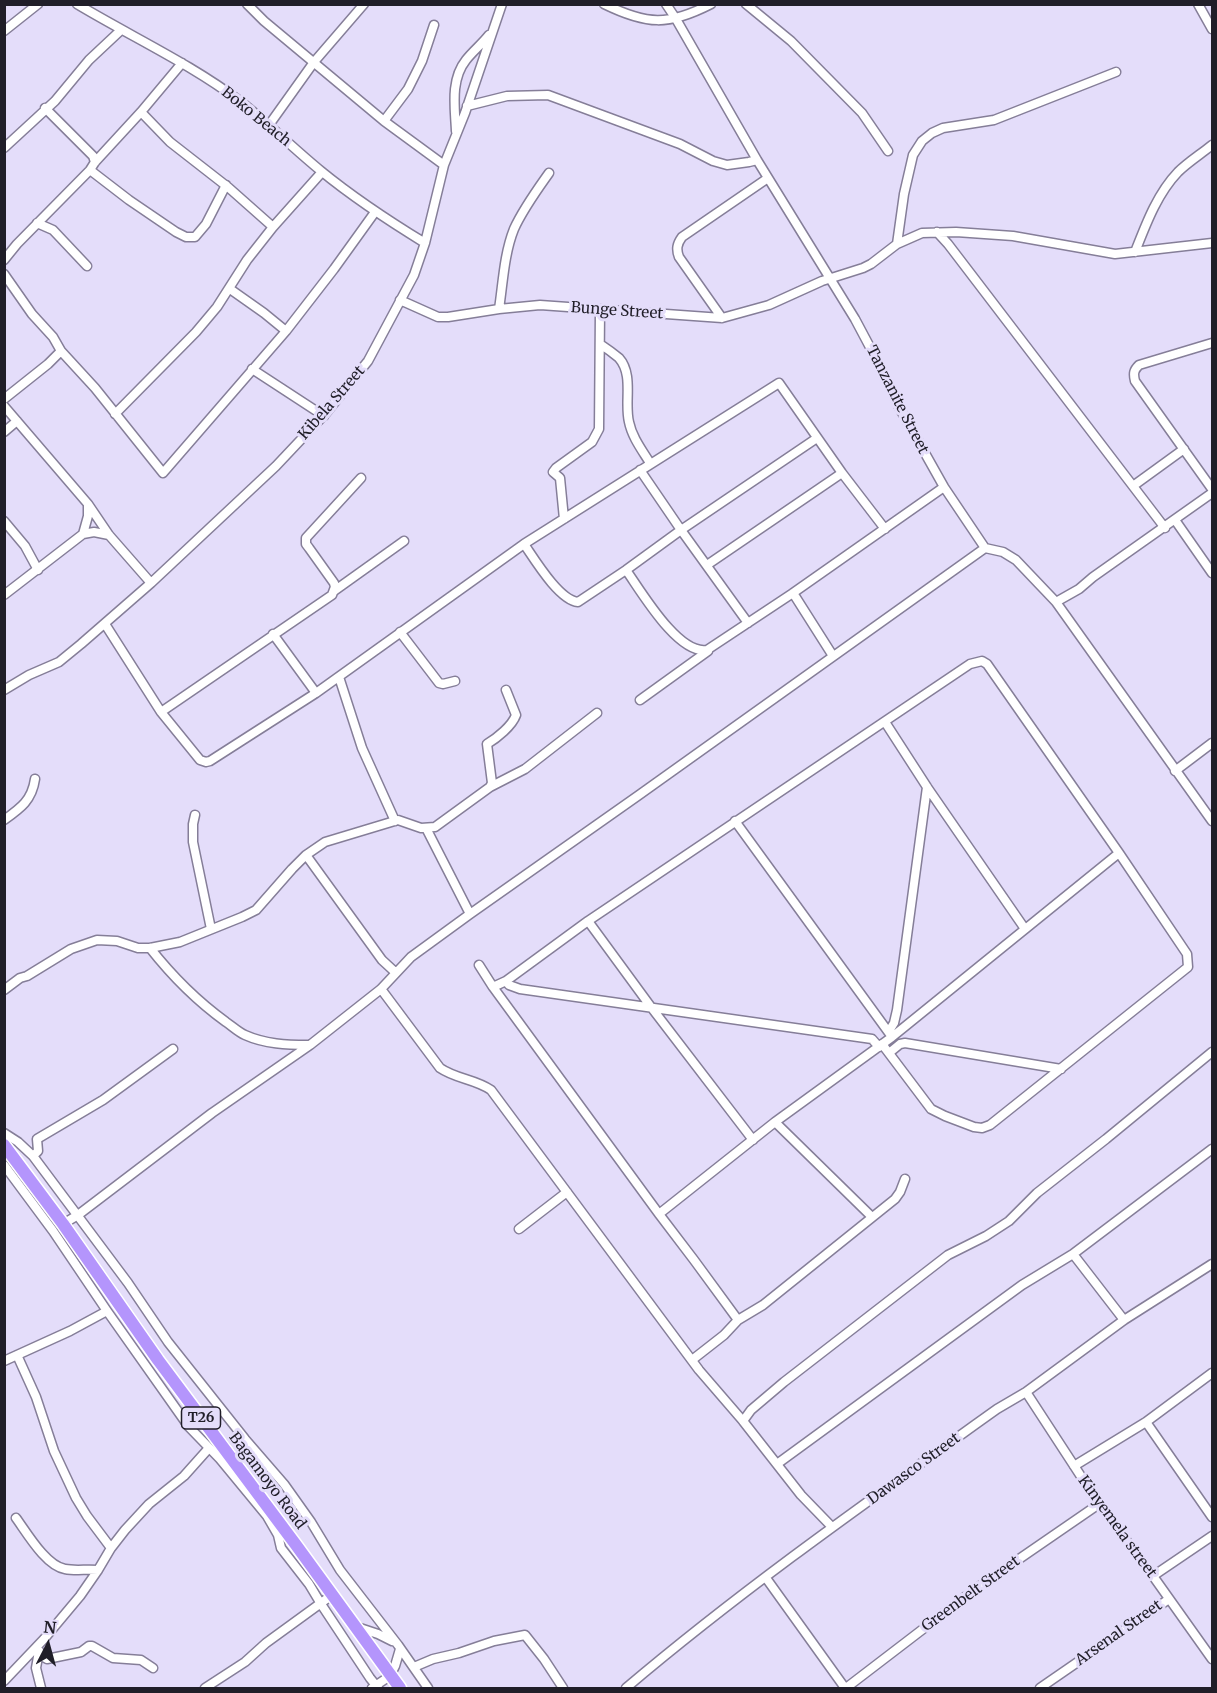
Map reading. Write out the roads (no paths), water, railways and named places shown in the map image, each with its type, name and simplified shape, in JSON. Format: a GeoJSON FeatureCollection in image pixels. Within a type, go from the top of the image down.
{"type":"FeatureCollection","features":[{"type":"Feature","properties":{"kind":"highway","name":"Bagamoyo Road"},"geometry":{"type":"LineString","coordinates":[[4,1145],[399,1689]]}},
{"type":"Feature","properties":{"kind":"street"},"geometry":{"type":"LineString","coordinates":[[4,31],[38,4]]}},
{"type":"Feature","properties":{"kind":"street","name":"Boko Beach"},"geometry":{"type":"LineString","coordinates":[[77,4],[182,63],[240,101],[322,172],[375,212],[425,243]]}},
{"type":"Feature","properties":{"kind":"street"},"geometry":{"type":"LineString","coordinates":[[248,4],[264,21],[384,121],[444,165]]}},
{"type":"Feature","properties":{"kind":"street"},"geometry":{"type":"LineString","coordinates":[[269,125],[314,62],[364,4]]}},
{"type":"Feature","properties":{"kind":"street","name":"Kibela Street"},"geometry":{"type":"LineString","coordinates":[[4,690],[29,675],[59,662],[152,583],[276,466],[324,416],[368,361],[414,275],[425,243],[444,165],[502,4]]}},
{"type":"Feature","properties":{"kind":"street"},"geometry":{"type":"LineString","coordinates":[[604,4],[641,20],[676,19],[688,16],[711,4]]}},
{"type":"Feature","properties":{"kind":"street","name":"Tanzanite Street"},"geometry":{"type":"LineString","coordinates":[[666,4],[757,160],[832,278],[944,487],[985,548]]}},
{"type":"Feature","properties":{"kind":"street"},"geometry":{"type":"LineString","coordinates":[[746,4],[791,41],[862,113],[888,151]]}},
{"type":"Feature","properties":{"kind":"street"},"geometry":{"type":"LineString","coordinates":[[1198,4],[1212,29]]}},
{"type":"Feature","properties":{"kind":"street"},"geometry":{"type":"LineString","coordinates":[[384,121],[408,89],[422,61],[434,25]]}},
{"type":"Feature","properties":{"kind":"street"},"geometry":{"type":"LineString","coordinates":[[4,148],[55,101],[89,60],[121,30]]}},
{"type":"Feature","properties":{"kind":"street"},"geometry":{"type":"LineString","coordinates":[[456,134],[457,79],[466,60],[492,32]]}},
{"type":"Feature","properties":{"kind":"street"},"geometry":{"type":"LineString","coordinates":[[4,260],[90,170],[182,63]]}},
{"type":"Feature","properties":{"kind":"street"},"geometry":{"type":"LineString","coordinates":[[897,243],[904,194],[913,155],[922,141],[932,133],[943,128],[994,120],[1116,72]]}},
{"type":"Feature","properties":{"kind":"street"},"geometry":{"type":"LineString","coordinates":[[467,106],[507,96],[548,96],[680,144],[713,161],[727,165],[757,160]]}},
{"type":"Feature","properties":{"kind":"street"},"geometry":{"type":"LineString","coordinates":[[45,108],[93,156],[95,162]]}},
{"type":"Feature","properties":{"kind":"street"},"geometry":{"type":"LineString","coordinates":[[141,112],[170,142],[226,185],[273,227]]}},
{"type":"Feature","properties":{"kind":"street"},"geometry":{"type":"LineString","coordinates":[[1135,252],[1160,196],[1178,172],[1212,145]]}},
{"type":"Feature","properties":{"kind":"street"},"geometry":{"type":"LineString","coordinates":[[90,170],[147,213],[186,237],[195,237],[206,224],[226,185]]}},
{"type":"Feature","properties":{"kind":"street"},"geometry":{"type":"LineString","coordinates":[[115,414],[217,308],[273,227],[322,172]]}},
{"type":"Feature","properties":{"kind":"street"},"geometry":{"type":"LineString","coordinates":[[499,309],[514,229],[549,172]]}},
{"type":"Feature","properties":{"kind":"street"},"geometry":{"type":"LineString","coordinates":[[722,318],[679,257],[677,247],[682,237],[768,178]]}},
{"type":"Feature","properties":{"kind":"street"},"geometry":{"type":"LineString","coordinates":[[4,274],[61,351],[95,388],[163,473],[286,331],[375,212]]}},
{"type":"Feature","properties":{"kind":"street"},"geometry":{"type":"LineString","coordinates":[[37,223],[53,230],[87,266]]}},
{"type":"Feature","properties":{"kind":"street"},"geometry":{"type":"LineString","coordinates":[[937,232],[1165,528]]}},
{"type":"Feature","properties":{"kind":"street"},"geometry":{"type":"LineString","coordinates":[[832,278],[852,273],[871,264],[897,243],[922,233],[1013,236],[1115,254],[1212,243]]}},
{"type":"Feature","properties":{"kind":"street","name":"Bunge Street"},"geometry":{"type":"LineString","coordinates":[[400,300],[438,317],[540,305],[722,318],[769,305],[832,278]]}},
{"type":"Feature","properties":{"kind":"street"},"geometry":{"type":"LineString","coordinates":[[230,289],[286,331]]}},
{"type":"Feature","properties":{"kind":"street"},"geometry":{"type":"LineString","coordinates":[[564,519],[560,478],[553,472],[592,442],[599,429],[600,310]]}},
{"type":"Feature","properties":{"kind":"street"},"geometry":{"type":"LineString","coordinates":[[1056,602],[1079,589],[1165,528],[1212,491],[1135,381],[1134,374],[1139,365],[1212,343]]}},
{"type":"Feature","properties":{"kind":"street"},"geometry":{"type":"LineString","coordinates":[[600,344],[623,364],[627,376],[629,422],[636,440],[650,463]]}},
{"type":"Feature","properties":{"kind":"street"},"geometry":{"type":"LineString","coordinates":[[4,399],[61,351]]}},
{"type":"Feature","properties":{"kind":"street"},"geometry":{"type":"LineString","coordinates":[[252,369],[324,416]]}},
{"type":"Feature","properties":{"kind":"street"},"geometry":{"type":"LineString","coordinates":[[105,624],[161,712],[200,760],[206,762],[316,693],[524,544],[779,383],[842,473],[885,529]]}},
{"type":"Feature","properties":{"kind":"street"},"geometry":{"type":"LineString","coordinates":[[4,406],[88,504],[109,535],[152,583]]}},
{"type":"Feature","properties":{"kind":"street"},"geometry":{"type":"LineString","coordinates":[[4,432],[17,421]]}},
{"type":"Feature","properties":{"kind":"street"},"geometry":{"type":"LineString","coordinates":[[524,544],[566,598],[578,602],[817,438]]}},
{"type":"Feature","properties":{"kind":"street"},"geometry":{"type":"LineString","coordinates":[[1132,486],[1184,449]]}},
{"type":"Feature","properties":{"kind":"street"},"geometry":{"type":"LineString","coordinates":[[640,470],[748,623]]}},
{"type":"Feature","properties":{"kind":"street"},"geometry":{"type":"LineString","coordinates":[[706,565],[842,473]]}},
{"type":"Feature","properties":{"kind":"street"},"geometry":{"type":"LineString","coordinates":[[334,591],[334,583],[306,544],[306,538],[361,478]]}},
{"type":"Feature","properties":{"kind":"street"},"geometry":{"type":"LineString","coordinates":[[640,700],[712,647],[944,487]]}},
{"type":"Feature","properties":{"kind":"street"},"geometry":{"type":"LineString","coordinates":[[83,534],[88,516],[88,504]]}},
{"type":"Feature","properties":{"kind":"street"},"geometry":{"type":"LineString","coordinates":[[1175,520],[1212,573]]}},
{"type":"Feature","properties":{"kind":"street"},"geometry":{"type":"LineString","coordinates":[[4,521],[25,546],[38,570]]}},
{"type":"Feature","properties":{"kind":"street"},"geometry":{"type":"LineString","coordinates":[[4,595],[83,534],[94,532],[109,535]]}},
{"type":"Feature","properties":{"kind":"street"},"geometry":{"type":"LineString","coordinates":[[161,712],[332,594],[404,541]]}},
{"type":"Feature","properties":{"kind":"street"},"geometry":{"type":"LineString","coordinates":[[63,1224],[212,1113],[310,1045],[381,989],[411,957],[985,548],[1003,552],[1016,560],[1056,602],[1212,821]]}},
{"type":"Feature","properties":{"kind":"street"},"geometry":{"type":"LineString","coordinates":[[626,570],[677,637],[696,650],[702,651],[712,647]]}},
{"type":"Feature","properties":{"kind":"street"},"geometry":{"type":"LineString","coordinates":[[793,593],[833,656]]}},
{"type":"Feature","properties":{"kind":"street"},"geometry":{"type":"LineString","coordinates":[[400,632],[439,682],[442,684],[455,681]]}},
{"type":"Feature","properties":{"kind":"street"},"geometry":{"type":"LineString","coordinates":[[273,634],[316,693]]}},
{"type":"Feature","properties":{"kind":"street"},"geometry":{"type":"LineString","coordinates":[[493,987],[506,981],[588,921],[970,664],[982,661],[987,664],[1187,954],[1188,967],[990,1125],[982,1128],[974,1127],[931,1109],[889,1053],[872,1039],[520,989],[506,981]]}},
{"type":"Feature","properties":{"kind":"street"},"geometry":{"type":"LineString","coordinates":[[339,676],[362,748],[395,821]]}},
{"type":"Feature","properties":{"kind":"street"},"geometry":{"type":"LineString","coordinates":[[490,787],[492,783],[487,744],[514,720],[516,715],[506,690]]}},
{"type":"Feature","properties":{"kind":"street"},"geometry":{"type":"LineString","coordinates":[[4,990],[20,978],[71,949],[97,939],[117,941],[138,948],[150,948],[180,942],[256,910],[306,855],[325,842],[395,821],[426,828],[435,827],[490,787],[525,770],[597,713]]}},
{"type":"Feature","properties":{"kind":"street"},"geometry":{"type":"LineString","coordinates":[[885,722],[1025,929]]}},
{"type":"Feature","properties":{"kind":"street"},"geometry":{"type":"LineString","coordinates":[[1176,771],[1212,743]]}},
{"type":"Feature","properties":{"kind":"street"},"geometry":{"type":"LineString","coordinates":[[4,820],[27,801],[33,791],[35,779]]}},
{"type":"Feature","properties":{"kind":"street"},"geometry":{"type":"LineString","coordinates":[[891,1034],[897,1010],[927,787]]}},
{"type":"Feature","properties":{"kind":"street"},"geometry":{"type":"LineString","coordinates":[[195,815],[193,842],[211,929]]}},
{"type":"Feature","properties":{"kind":"street"},"geometry":{"type":"LineString","coordinates":[[735,821],[891,1034]]}},
{"type":"Feature","properties":{"kind":"street"},"geometry":{"type":"LineString","coordinates":[[426,828],[470,914]]}},
{"type":"Feature","properties":{"kind":"street"},"geometry":{"type":"LineString","coordinates":[[659,1214],[776,1122],[881,1045],[891,1034],[1119,853]]}},
{"type":"Feature","properties":{"kind":"street"},"geometry":{"type":"LineString","coordinates":[[306,855],[382,960],[396,972]]}},
{"type":"Feature","properties":{"kind":"street"},"geometry":{"type":"LineString","coordinates":[[588,921],[753,1140]]}},
{"type":"Feature","properties":{"kind":"street"},"geometry":{"type":"LineString","coordinates":[[150,948],[187,989],[244,1035],[271,1043],[310,1045]]}},
{"type":"Feature","properties":{"kind":"street"},"geometry":{"type":"LineString","coordinates":[[479,965],[738,1320]]}},
{"type":"Feature","properties":{"kind":"street"},"geometry":{"type":"LineString","coordinates":[[381,989],[440,1068],[447,1073],[485,1085],[491,1090],[692,1360],[801,1495],[832,1527]]}},
{"type":"Feature","properties":{"kind":"street"},"geometry":{"type":"LineString","coordinates":[[889,1053],[900,1044],[905,1043],[1061,1069]]}},
{"type":"Feature","properties":{"kind":"street"},"geometry":{"type":"LineString","coordinates":[[33,1156],[38,1151],[36,1142],[39,1137],[103,1100],[173,1049]]}},
{"type":"Feature","properties":{"kind":"street"},"geometry":{"type":"LineString","coordinates":[[743,1421],[751,1410],[784,1382],[948,1255],[986,1236],[1009,1221],[1036,1193],[1212,1052]]}},
{"type":"Feature","properties":{"kind":"street"},"geometry":{"type":"LineString","coordinates":[[776,1122],[872,1217]]}},
{"type":"Feature","properties":{"kind":"street"},"geometry":{"type":"LineString","coordinates":[[4,1134],[18,1142],[33,1156],[128,1283],[168,1342],[244,1440],[284,1484],[311,1522],[340,1570],[414,1667],[428,1689]]}},
{"type":"Feature","properties":{"kind":"street"},"geometry":{"type":"LineString","coordinates":[[777,1464],[1022,1285],[1074,1254],[1212,1149]]}},
{"type":"Feature","properties":{"kind":"street"},"geometry":{"type":"LineString","coordinates":[[4,1165],[53,1231],[106,1311],[189,1427],[248,1491],[267,1516],[278,1535],[281,1548],[309,1584],[375,1688],[390,1676],[395,1666],[399,1647]]}},
{"type":"Feature","properties":{"kind":"street"},"geometry":{"type":"LineString","coordinates":[[692,1360],[724,1335],[738,1320],[764,1305],[895,1199],[905,1179]]}},
{"type":"Feature","properties":{"kind":"street"},"geometry":{"type":"LineString","coordinates":[[519,1229],[567,1192]]}},
{"type":"Feature","properties":{"kind":"street"},"geometry":{"type":"LineString","coordinates":[[1074,1254],[1124,1320]]}},
{"type":"Feature","properties":{"kind":"street","name":"Dawasco Street"},"geometry":{"type":"LineString","coordinates":[[626,1689],[687,1637],[832,1527],[997,1409],[1026,1392],[1124,1320],[1212,1264]]}},
{"type":"Feature","properties":{"kind":"street"},"geometry":{"type":"LineString","coordinates":[[4,1361],[70,1331],[106,1311]]}},
{"type":"Feature","properties":{"kind":"street"},"geometry":{"type":"LineString","coordinates":[[17,1355],[36,1397],[54,1451],[76,1498],[111,1548]]}},
{"type":"Feature","properties":{"kind":"street"},"geometry":{"type":"LineString","coordinates":[[1074,1466],[1146,1422],[1212,1375]]}},
{"type":"Feature","properties":{"kind":"street","name":"Kinyemela street"},"geometry":{"type":"LineString","coordinates":[[1026,1392],[1099,1504],[1212,1659]]}},
{"type":"Feature","properties":{"kind":"street"},"geometry":{"type":"LineString","coordinates":[[1146,1422],[1212,1517]]}},
{"type":"Feature","properties":{"kind":"street"},"geometry":{"type":"LineString","coordinates":[[10,1689],[4,1682],[80,1596],[111,1548],[149,1504],[184,1476],[209,1448]]}},
{"type":"Feature","properties":{"kind":"street","name":"Greenbelt Street"},"geometry":{"type":"LineString","coordinates":[[846,1689],[974,1590],[1099,1504]]}},
{"type":"Feature","properties":{"kind":"street"},"geometry":{"type":"LineString","coordinates":[[16,1518],[40,1550],[54,1564],[63,1569],[98,1570]]}},
{"type":"Feature","properties":{"kind":"street"},"geometry":{"type":"LineString","coordinates":[[1153,1576],[1212,1536]]}},
{"type":"Feature","properties":{"kind":"street"},"geometry":{"type":"LineString","coordinates":[[766,1578],[846,1689]]}},
{"type":"Feature","properties":{"kind":"street"},"geometry":{"type":"LineString","coordinates":[[205,1689],[332,1595]]}},
{"type":"Feature","properties":{"kind":"street","name":"Arsenal Street"},"geometry":{"type":"LineString","coordinates":[[1040,1689],[1169,1599]]}},
{"type":"Feature","properties":{"kind":"street"},"geometry":{"type":"LineString","coordinates":[[354,1626],[378,1634],[399,1647]]}},
{"type":"Feature","properties":{"kind":"street"},"geometry":{"type":"LineString","coordinates":[[414,1667],[494,1641],[525,1635],[563,1689]]}},
{"type":"Feature","properties":{"kind":"street"},"geometry":{"type":"LineString","coordinates":[[41,1689],[36,1668],[44,1639]]}},
{"type":"Feature","properties":{"kind":"street"},"geometry":{"type":"LineString","coordinates":[[38,1654],[46,1659],[81,1652],[92,1646],[113,1658],[141,1660],[153,1668]]}}]}
